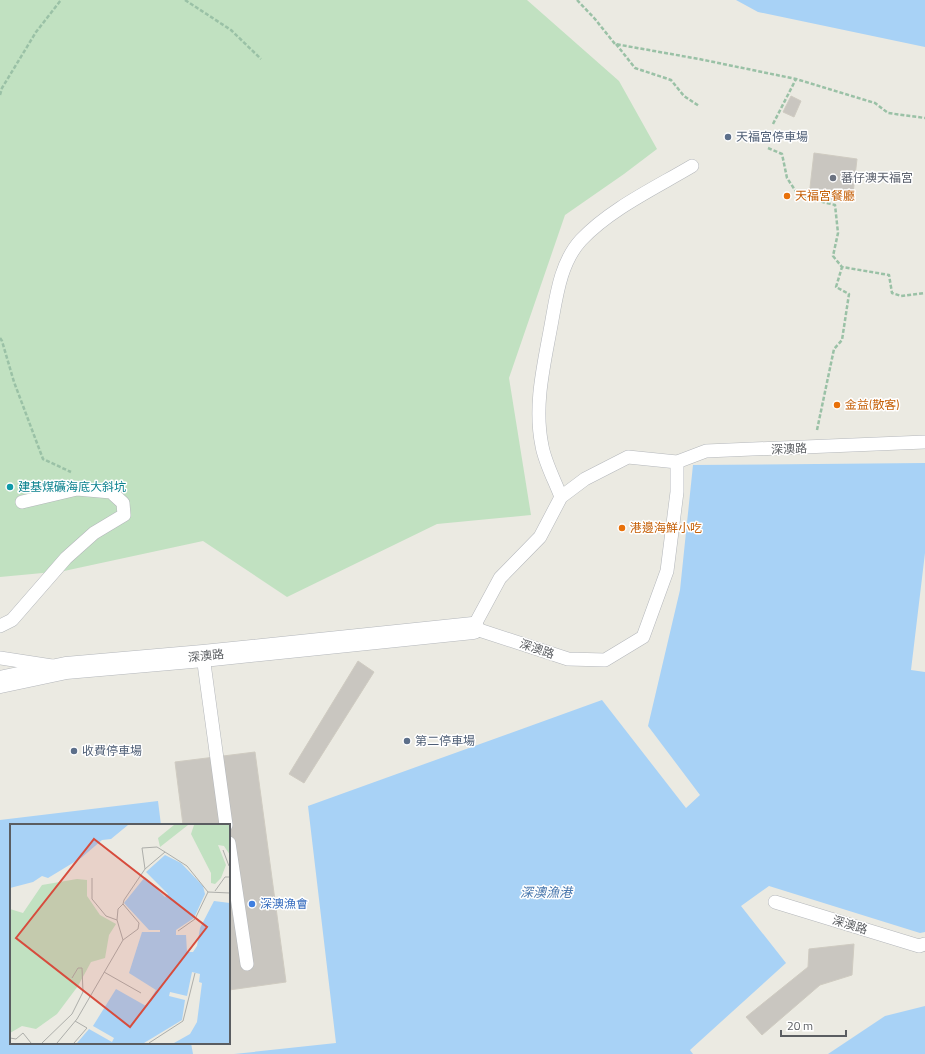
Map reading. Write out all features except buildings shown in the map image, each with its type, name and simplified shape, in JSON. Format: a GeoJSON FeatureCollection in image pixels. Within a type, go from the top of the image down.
{"type":"FeatureCollection","features":[{"type":"Feature","properties":{"kind":"street","name":"深澳路"},"geometry":{"type":"LineString","coordinates":[[0,682],[66,668],[203,656],[473,628]]}},
{"type":"Feature","properties":{"kind":"lane"},"geometry":{"type":"LineString","coordinates":[[561,497],[542,447],[539,418],[541,382],[552,322],[559,285],[569,258],[580,242],[599,222],[692,166]]}},
{"type":"Feature","properties":{"kind":"lane","name":"深澳路"},"geometry":{"type":"LineString","coordinates":[[473,628],[568,659],[605,660],[643,637],[667,571],[677,492],[677,462],[706,451],[813,448],[925,442]]}},
{"type":"Feature","properties":{"kind":"lane"},"geometry":{"type":"LineString","coordinates":[[473,628],[500,578],[540,537],[561,497],[585,479],[628,458],[677,462]]}},
{"type":"Feature","properties":{"kind":"lane"},"geometry":{"type":"LineString","coordinates":[[0,626],[12,620],[66,558],[94,533],[124,515],[123,503],[111,492],[77,489],[22,502]]}},
{"type":"Feature","properties":{"kind":"lane"},"geometry":{"type":"LineString","coordinates":[[203,656],[226,824]]}},
{"type":"Feature","properties":{"kind":"lane"},"geometry":{"type":"LineString","coordinates":[[0,658],[66,668]]}},
{"type":"Feature","properties":{"kind":"lane"},"geometry":{"type":"LineString","coordinates":[[230,850],[247,964]]}},
{"type":"Feature","properties":{"kind":"lane","name":"深澳路"},"geometry":{"type":"LineString","coordinates":[[775,902],[919,946],[925,944]]}},
{"type":"Feature","properties":{"kind":"path"},"geometry":{"type":"LineString","coordinates":[[0,95],[2,88],[36,32],[61,0]]}},
{"type":"Feature","properties":{"kind":"path"},"geometry":{"type":"LineString","coordinates":[[185,0],[231,30],[261,59]]}},
{"type":"Feature","properties":{"kind":"path"},"geometry":{"type":"LineString","coordinates":[[576,0],[595,19],[635,68],[672,80],[684,96],[699,106]]}},
{"type":"Feature","properties":{"kind":"path"},"geometry":{"type":"LineString","coordinates":[[615,44],[699,59],[796,79],[875,103],[888,113],[925,118]]}},
{"type":"Feature","properties":{"kind":"path"},"geometry":{"type":"LineString","coordinates":[[774,124],[796,79]]}},
{"type":"Feature","properties":{"kind":"path"},"geometry":{"type":"LineString","coordinates":[[768,148],[782,154],[787,178],[800,196],[836,206],[838,233],[834,256],[842,267],[890,275],[892,293],[901,296],[925,293]]}},
{"type":"Feature","properties":{"kind":"path"},"geometry":{"type":"LineString","coordinates":[[813,448],[834,349],[842,340],[849,294],[836,287],[842,267]]}},
{"type":"Feature","properties":{"kind":"path"},"geometry":{"type":"LineString","coordinates":[[0,338],[2,340],[14,382],[43,458],[77,475]]}},
{"type":"Feature","properties":{"kind":"green space"},"geometry":{"type":"Polygon","coordinates":[[[0,0],[527,0],[619,81],[657,149],[565,215],[509,378],[531,515],[437,524],[287,597],[203,541],[64,571],[0,577],[0,0]]]}},
{"type":"Feature","properties":{"kind":"water"},"geometry":{"type":"Polygon","coordinates":[[[736,0],[925,0],[925,47],[758,12],[736,0]]]}},
{"type":"Feature","properties":{"kind":"water","name":"深澳漁港"},"geometry":{"type":"Polygon","coordinates":[[[925,463],[925,553],[911,670],[925,672],[925,932],[920,933],[769,886],[741,906],[786,963],[690,1050],[693,1054],[234,1054],[336,1043],[308,806],[602,700],[686,808],[700,795],[648,726],[680,590],[693,465],[925,463]]]}},
{"type":"Feature","properties":{"kind":"water"},"geometry":{"type":"Polygon","coordinates":[[[158,801],[161,824],[10,824],[10,1044],[191,1044],[193,1054],[0,1054],[0,820],[158,801]]]}},
{"type":"Feature","properties":{"kind":"water"},"geometry":{"type":"Polygon","coordinates":[[[925,1006],[925,1054],[828,1054],[885,1016],[925,1006]]]}},
{"type":"Feature","properties":{"kind":"place","name":"天福宮停車場"},"geometry":{"type":"Point","coordinates":[728,137]}},
{"type":"Feature","properties":{"kind":"place","name":"蕃仔澳天福宮"},"geometry":{"type":"Point","coordinates":[833,178]}},
{"type":"Feature","properties":{"kind":"place","name":"天福宮餐廳"},"geometry":{"type":"Point","coordinates":[787,196]}},
{"type":"Feature","properties":{"kind":"place","name":"金益(散客)"},"geometry":{"type":"Point","coordinates":[837,405]}},
{"type":"Feature","properties":{"kind":"place","name":"建基煤礦海底大斜坑"},"geometry":{"type":"Point","coordinates":[10,487]}},
{"type":"Feature","properties":{"kind":"place","name":"港邊海鮮小吃"},"geometry":{"type":"Point","coordinates":[622,528]}},
{"type":"Feature","properties":{"kind":"place","name":"第二停車場"},"geometry":{"type":"Point","coordinates":[407,741]}},
{"type":"Feature","properties":{"kind":"place","name":"收費停車場"},"geometry":{"type":"Point","coordinates":[74,751]}},
{"type":"Feature","properties":{"kind":"place","name":"深澳漁會"},"geometry":{"type":"Point","coordinates":[252,904]}}]}
